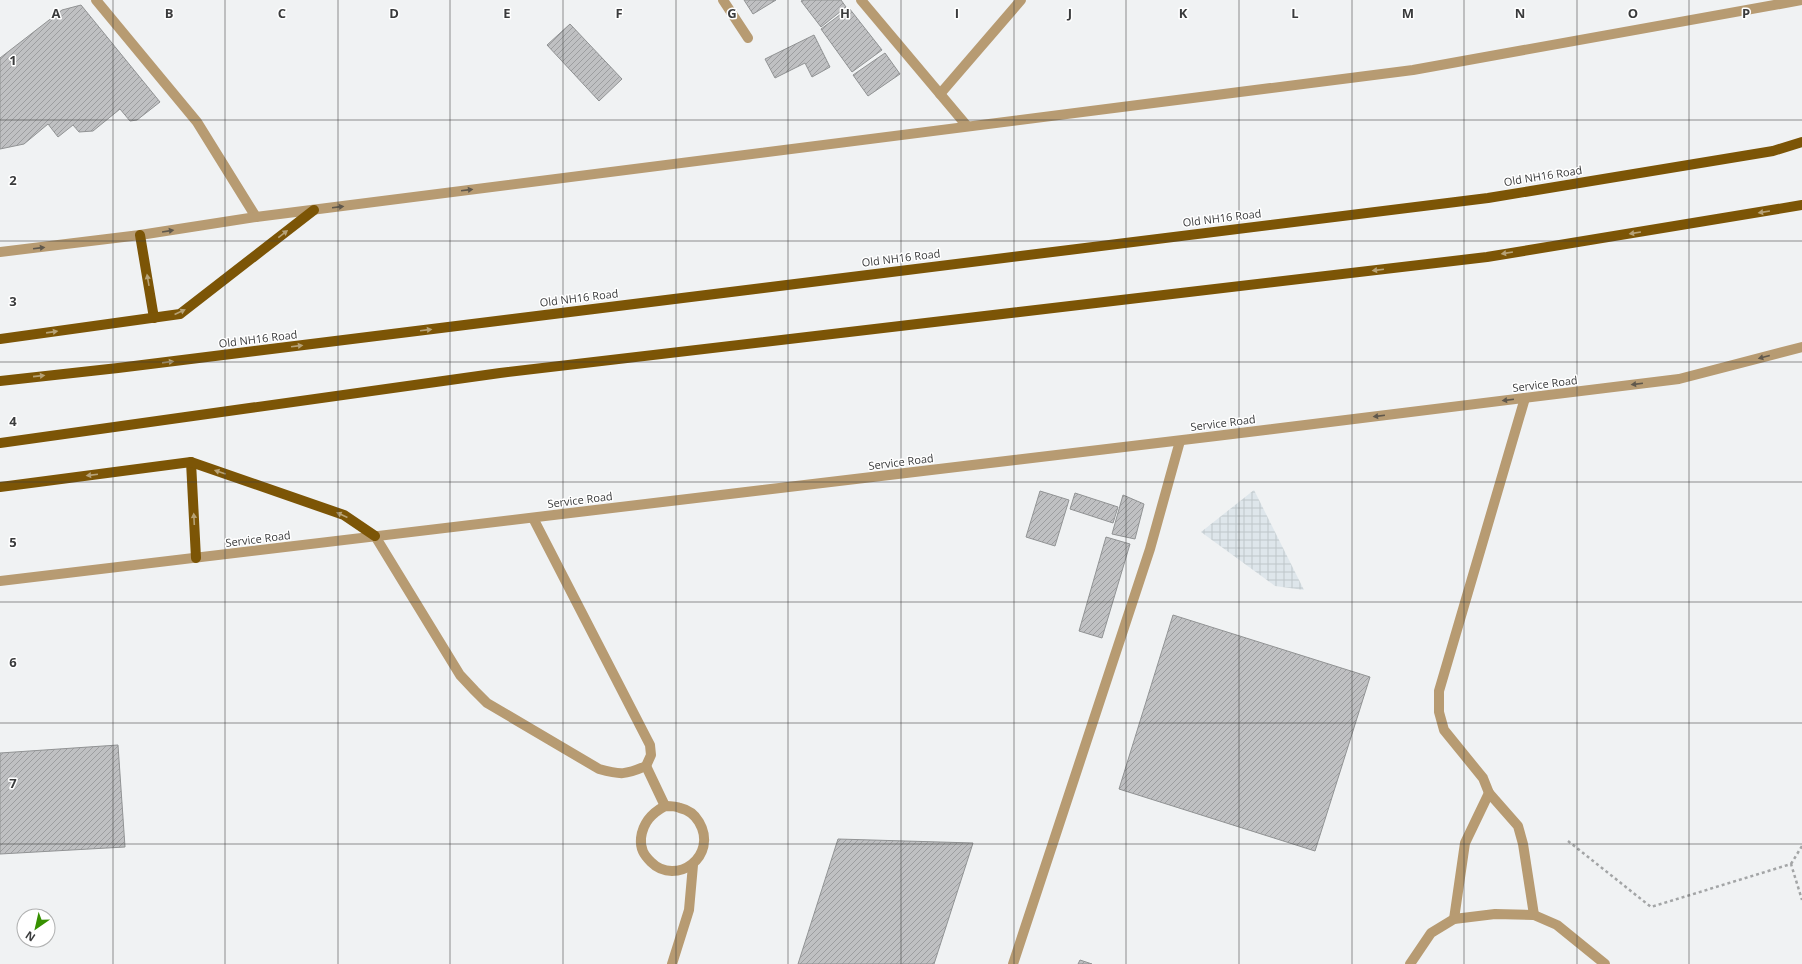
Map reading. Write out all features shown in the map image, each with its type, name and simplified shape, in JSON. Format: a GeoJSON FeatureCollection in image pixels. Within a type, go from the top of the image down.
{"type":"FeatureCollection","features":[{"type":"Feature","properties":{"kind":"main road","name":"Old NH16 Road"},"geometry":{"type":"LineString","coordinates":[[0,381],[126,367],[1488,198],[1773,151],[1802,142]]}},
{"type":"Feature","properties":{"kind":"main road"},"geometry":{"type":"LineString","coordinates":[[0,443],[508,372],[1487,257],[1802,205]]}},
{"type":"Feature","properties":{"kind":"main road"},"geometry":{"type":"LineString","coordinates":[[0,340],[180,314],[314,210]]}},
{"type":"Feature","properties":{"kind":"main road"},"geometry":{"type":"LineString","coordinates":[[140,235],[154,318]]}},
{"type":"Feature","properties":{"kind":"main road"},"geometry":{"type":"LineString","coordinates":[[191,462],[196,558]]}},
{"type":"Feature","properties":{"kind":"main road"},"geometry":{"type":"LineString","coordinates":[[0,486],[191,462],[344,515],[374,536]]}},
{"type":"Feature","properties":{"kind":"street"},"geometry":{"type":"LineString","coordinates":[[96,0],[197,122],[256,217]]}},
{"type":"Feature","properties":{"kind":"street"},"geometry":{"type":"LineString","coordinates":[[723,0],[748,38]]}},
{"type":"Feature","properties":{"kind":"street"},"geometry":{"type":"LineString","coordinates":[[861,0],[967,126]]}},
{"type":"Feature","properties":{"kind":"street"},"geometry":{"type":"LineString","coordinates":[[940,94],[1021,0]]}},
{"type":"Feature","properties":{"kind":"street"},"geometry":{"type":"LineString","coordinates":[[0,252],[140,235],[256,217],[1413,70],[1802,0]]}},
{"type":"Feature","properties":{"kind":"street","name":"Service Road"},"geometry":{"type":"LineString","coordinates":[[0,581],[1679,379],[1802,347]]}},
{"type":"Feature","properties":{"kind":"street"},"geometry":{"type":"LineString","coordinates":[[1525,398],[1439,691],[1439,712],[1444,730],[1483,778],[1489,793],[1518,826],[1523,844],[1534,915]]}},
{"type":"Feature","properties":{"kind":"street"},"geometry":{"type":"LineString","coordinates":[[1013,964],[1150,549],[1180,440]]}},
{"type":"Feature","properties":{"kind":"street"},"geometry":{"type":"LineString","coordinates":[[374,536],[460,675],[487,703],[599,769],[618,774],[631,772],[646,766],[651,755],[650,745],[533,518]]}},
{"type":"Feature","properties":{"kind":"street"},"geometry":{"type":"LineString","coordinates":[[646,766],[665,806]]}},
{"type":"Feature","properties":{"kind":"street"},"geometry":{"type":"LineString","coordinates":[[1454,919],[1465,843],[1489,793]]}},
{"type":"Feature","properties":{"kind":"street"},"geometry":{"type":"LineString","coordinates":[[665,806],[681,808],[695,815],[703,829],[705,843],[700,857],[693,865],[682,870],[667,871],[653,864],[643,854],[641,840],[643,827],[649,818],[665,806]]}},
{"type":"Feature","properties":{"kind":"street"},"geometry":{"type":"LineString","coordinates":[[672,964],[689,910],[693,865]]}},
{"type":"Feature","properties":{"kind":"street"},"geometry":{"type":"LineString","coordinates":[[1410,964],[1431,933],[1454,919],[1495,914],[1534,915],[1557,925],[1605,964]]}},
{"type":"Feature","properties":{"kind":"path"},"geometry":{"type":"LineString","coordinates":[[1568,841],[1651,907],[1791,864],[1802,846]]}},
{"type":"Feature","properties":{"kind":"path"},"geometry":{"type":"LineString","coordinates":[[1791,864],[1802,900]]}},
{"type":"Feature","properties":{"kind":"shaded area"},"geometry":{"type":"Polygon","coordinates":[[[1254,490],[1304,590],[1275,586],[1201,532],[1254,490]]]}},
{"type":"Feature","properties":{"kind":"building"},"geometry":{"type":"Polygon","coordinates":[[[744,0],[776,0],[753,14],[744,0]]]}},
{"type":"Feature","properties":{"kind":"building"},"geometry":{"type":"Polygon","coordinates":[[[841,0],[846,7],[821,27],[801,1],[841,0]]]}},
{"type":"Feature","properties":{"kind":"building"},"geometry":{"type":"Polygon","coordinates":[[[81,5],[160,102],[137,120],[130,121],[120,109],[93,131],[79,132],[73,125],[58,137],[48,124],[24,144],[0,149],[0,58],[62,10],[81,5]]]}},
{"type":"Feature","properties":{"kind":"building"},"geometry":{"type":"Polygon","coordinates":[[[849,8],[882,50],[852,72],[821,29],[849,8]]]}},
{"type":"Feature","properties":{"kind":"building"},"geometry":{"type":"Polygon","coordinates":[[[570,24],[622,79],[599,101],[547,45],[570,24]]]}},
{"type":"Feature","properties":{"kind":"building"},"geometry":{"type":"Polygon","coordinates":[[[814,35],[830,67],[812,77],[805,63],[775,78],[765,59],[814,35]]]}},
{"type":"Feature","properties":{"kind":"building"},"geometry":{"type":"Polygon","coordinates":[[[885,53],[900,74],[868,96],[853,75],[885,53]]]}},
{"type":"Feature","properties":{"kind":"building"},"geometry":{"type":"Polygon","coordinates":[[[1040,491],[1069,500],[1055,546],[1026,537],[1040,491]]]}},
{"type":"Feature","properties":{"kind":"building"},"geometry":{"type":"Polygon","coordinates":[[[1075,493],[1118,507],[1113,523],[1070,509],[1075,493]]]}},
{"type":"Feature","properties":{"kind":"building"},"geometry":{"type":"Polygon","coordinates":[[[1123,495],[1144,504],[1135,539],[1112,534],[1123,495]]]}},
{"type":"Feature","properties":{"kind":"building"},"geometry":{"type":"Polygon","coordinates":[[[1106,537],[1130,544],[1102,638],[1079,631],[1106,537]]]}},
{"type":"Feature","properties":{"kind":"building"},"geometry":{"type":"Polygon","coordinates":[[[1173,615],[1370,677],[1315,851],[1119,789],[1173,615]]]}},
{"type":"Feature","properties":{"kind":"building"},"geometry":{"type":"Polygon","coordinates":[[[118,745],[125,847],[0,854],[0,753],[118,745]]]}},
{"type":"Feature","properties":{"kind":"building"},"geometry":{"type":"Polygon","coordinates":[[[838,839],[973,843],[934,964],[798,964],[838,839]]]}},
{"type":"Feature","properties":{"kind":"building"},"geometry":{"type":"Polygon","coordinates":[[[1080,960],[1092,964],[1078,964],[1080,960]]]}}]}
